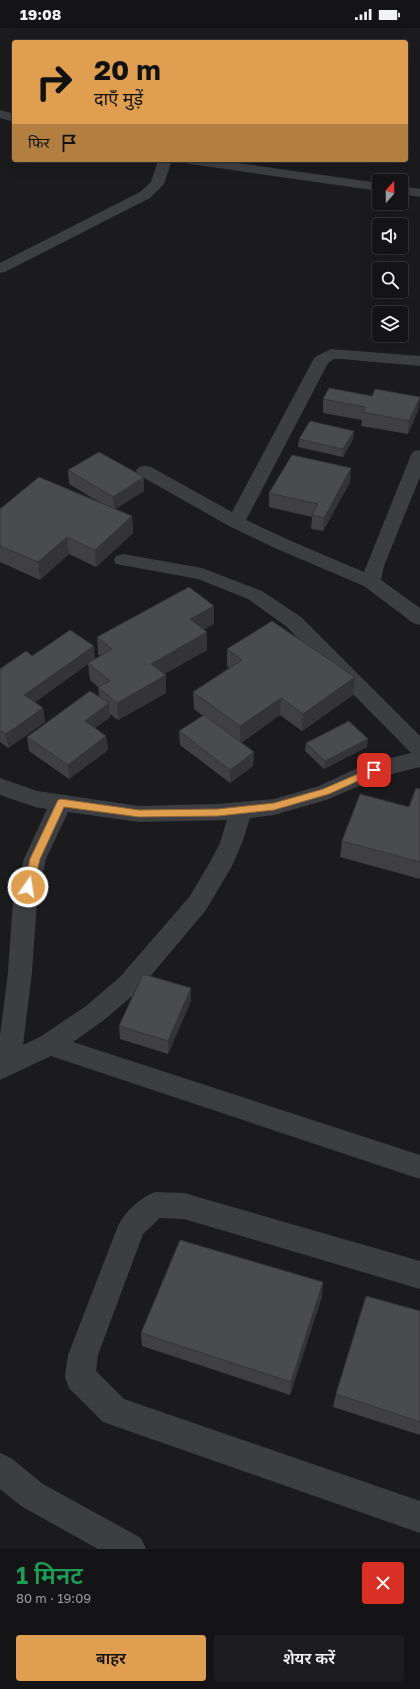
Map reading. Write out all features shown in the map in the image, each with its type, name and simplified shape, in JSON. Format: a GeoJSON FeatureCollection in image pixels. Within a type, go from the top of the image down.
{"type":"FeatureCollection","features":[{"type":"Feature","properties":{"kind":"street"},"geometry":{"type":"LineString","coordinates":[[0,114],[12,117]]}},
{"type":"Feature","properties":{"kind":"street"},"geometry":{"type":"LineString","coordinates":[[0,269],[145,195],[157,184],[164,162]]}},
{"type":"Feature","properties":{"kind":"street"},"geometry":{"type":"LineString","coordinates":[[204,162],[372,186]]}},
{"type":"Feature","properties":{"kind":"street"},"geometry":{"type":"LineString","coordinates":[[408,191],[420,193]]}},
{"type":"Feature","properties":{"kind":"street"},"geometry":{"type":"LineString","coordinates":[[236,522],[321,360],[332,354],[341,354],[420,361]]}},
{"type":"Feature","properties":{"kind":"street"},"geometry":{"type":"LineString","coordinates":[[371,582],[375,566],[420,455]]}},
{"type":"Feature","properties":{"kind":"street"},"geometry":{"type":"LineString","coordinates":[[145,471],[236,522],[291,548],[371,582],[420,618]]}},
{"type":"Feature","properties":{"kind":"street"},"geometry":{"type":"LineString","coordinates":[[123,560],[202,574],[255,595],[294,622],[420,749]]}},
{"type":"Feature","properties":{"kind":"street"},"geometry":{"type":"LineString","coordinates":[[0,786],[35,799],[139,814],[218,812],[274,806],[326,792],[374,770],[420,759]]}},
{"type":"Feature","properties":{"kind":"street"},"geometry":{"type":"LineString","coordinates":[[61,803],[35,859],[25,901],[20,972],[12,1042],[0,1069],[49,1045],[95,1013],[129,984],[198,903],[220,866],[231,843],[241,810]]}},
{"type":"Feature","properties":{"kind":"street"},"geometry":{"type":"LineString","coordinates":[[49,1045],[420,1167]]}},
{"type":"Feature","properties":{"kind":"street"},"geometry":{"type":"LineString","coordinates":[[420,1274],[184,1206],[155,1205],[132,1226],[83,1355],[80,1377],[114,1411],[420,1517]]}},
{"type":"Feature","properties":{"kind":"street"},"geometry":{"type":"LineString","coordinates":[[0,1469],[32,1495],[130,1549]]}},
{"type":"Feature","properties":{"kind":"building"},"geometry":{"type":"Polygon","coordinates":[[[329,388],[372,396],[375,389],[420,397],[409,421],[363,412],[365,407],[323,399],[329,388]]]}},
{"type":"Feature","properties":{"kind":"building"},"geometry":{"type":"Polygon","coordinates":[[[310,421],[354,431],[343,449],[299,439],[310,421]]]}},
{"type":"Feature","properties":{"kind":"building"},"geometry":{"type":"Polygon","coordinates":[[[99,452],[144,477],[113,497],[68,470],[99,452]]]}},
{"type":"Feature","properties":{"kind":"building"},"geometry":{"type":"Polygon","coordinates":[[[292,455],[351,468],[324,518],[312,515],[318,504],[269,493],[292,455]]]}},
{"type":"Feature","properties":{"kind":"building"},"geometry":{"type":"Polygon","coordinates":[[[39,477],[132,516],[95,550],[67,537],[38,562],[0,546],[0,509],[39,477]]]}},
{"type":"Feature","properties":{"kind":"building"},"geometry":{"type":"Polygon","coordinates":[[[189,587],[214,606],[190,619],[207,632],[151,664],[166,675],[117,703],[98,687],[110,681],[88,663],[112,649],[97,637],[189,587]]]}},
{"type":"Feature","properties":{"kind":"building"},"geometry":{"type":"Polygon","coordinates":[[[272,621],[355,677],[303,714],[281,698],[240,726],[193,692],[242,660],[227,649],[272,621]]]}},
{"type":"Feature","properties":{"kind":"building"},"geometry":{"type":"Polygon","coordinates":[[[70,630],[94,646],[24,695],[43,708],[6,734],[0,730],[0,669],[26,651],[32,656],[70,630]]]}},
{"type":"Feature","properties":{"kind":"building"},"geometry":{"type":"Polygon","coordinates":[[[90,691],[109,703],[85,721],[106,736],[68,765],[27,737],[90,691]]]}},
{"type":"Feature","properties":{"kind":"building"},"geometry":{"type":"Polygon","coordinates":[[[204,715],[254,752],[230,770],[179,731],[204,715]]]}},
{"type":"Feature","properties":{"kind":"building"},"geometry":{"type":"Polygon","coordinates":[[[349,721],[368,739],[325,761],[306,743],[349,721]]]}},
{"type":"Feature","properties":{"kind":"building"},"geometry":{"type":"Polygon","coordinates":[[[416,788],[420,789],[420,862],[342,841],[360,794],[409,807],[416,788]]]}},
{"type":"Feature","properties":{"kind":"building"},"geometry":{"type":"Polygon","coordinates":[[[143,974],[191,988],[168,1041],[119,1026],[143,974]]]}},
{"type":"Feature","properties":{"kind":"building"},"geometry":{"type":"Polygon","coordinates":[[[180,1240],[323,1282],[291,1382],[141,1333],[180,1240]]]}},
{"type":"Feature","properties":{"kind":"building"},"geometry":{"type":"Polygon","coordinates":[[[366,1296],[420,1311],[420,1422],[336,1394],[366,1296]]]}},
{"type":"Feature","properties":{"kind":"route"},"geometry":{"type":"LineString","coordinates":[[28,887],[35,859],[61,803],[139,814],[218,812],[274,806],[326,792],[374,770]]}}]}
